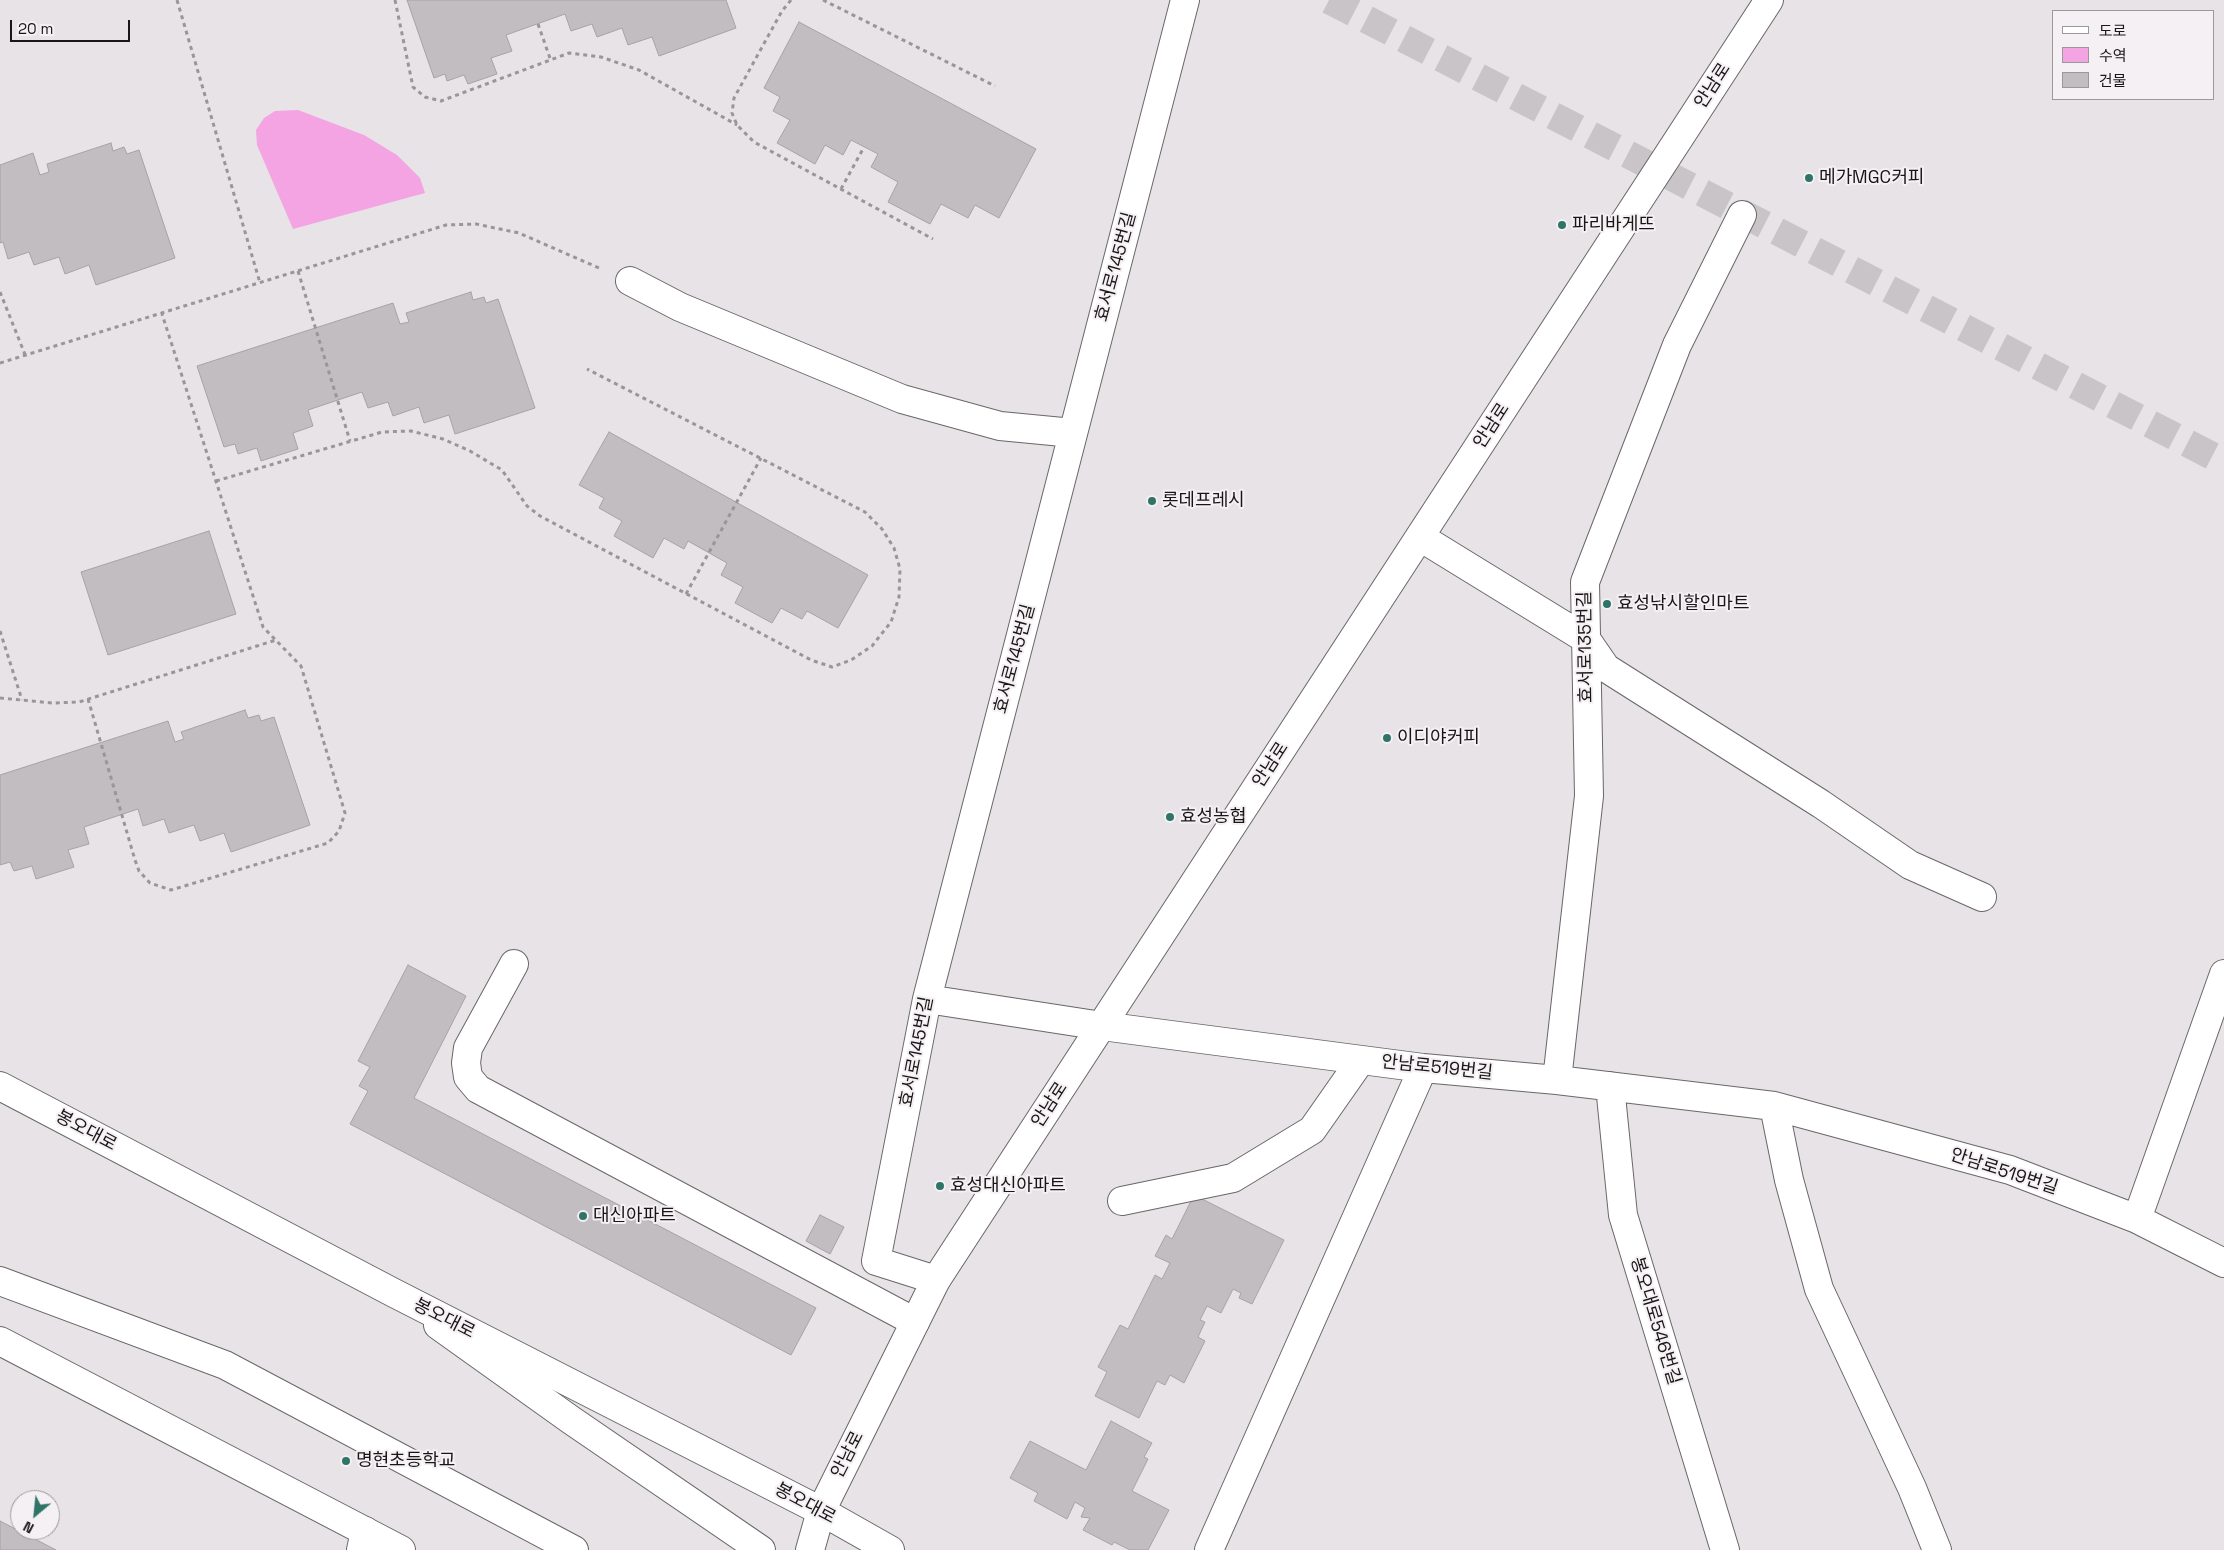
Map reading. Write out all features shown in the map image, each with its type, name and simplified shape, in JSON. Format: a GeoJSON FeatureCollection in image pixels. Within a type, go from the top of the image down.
{"type":"FeatureCollection","features":[{"type":"Feature","properties":{"kind":"street","name":"효서로145번길"},"geometry":{"type":"LineString","coordinates":[[936,1280],[876,1261],[927,999],[1185,0]]}},
{"type":"Feature","properties":{"kind":"street","name":"안남로"},"geometry":{"type":"LineString","coordinates":[[810,1550],[820,1511],[936,1280],[1769,0]]}},
{"type":"Feature","properties":{"kind":"street","name":"효서로135번길"},"geometry":{"type":"LineString","coordinates":[[1557,1080],[1589,796],[1585,582],[1677,345],[1742,215]]}},
{"type":"Feature","properties":{"kind":"street"},"geometry":{"type":"LineString","coordinates":[[630,282],[680,307],[902,399],[1000,426],[1073,433]]}},
{"type":"Feature","properties":{"kind":"street"},"geometry":{"type":"LineString","coordinates":[[1420,537],[1586,639],[1606,668],[1821,804],[1910,865],[1982,897]]}},
{"type":"Feature","properties":{"kind":"street"},"geometry":{"type":"LineString","coordinates":[[514,964],[468,1048],[466,1063],[468,1077],[478,1089],[915,1322]]}},
{"type":"Feature","properties":{"kind":"street"},"geometry":{"type":"LineString","coordinates":[[2137,1220],[2224,974]]}},
{"type":"Feature","properties":{"kind":"street","name":"안남로519번길"},"geometry":{"type":"LineString","coordinates":[[927,999],[1102,1026],[1423,1068],[1557,1080],[1774,1106],[2010,1170],[2137,1220],[2224,1263]]}},
{"type":"Feature","properties":{"kind":"street"},"geometry":{"type":"LineString","coordinates":[[1122,1201],[1232,1178],[1312,1130],[1360,1060]]}},
{"type":"Feature","properties":{"kind":"street"},"geometry":{"type":"LineString","coordinates":[[1209,1550],[1423,1068]]}},
{"type":"Feature","properties":{"kind":"street","name":"봉오대로"},"geometry":{"type":"LineString","coordinates":[[0,1086],[394,1293],[820,1511],[890,1550]]}},
{"type":"Feature","properties":{"kind":"street","name":"봉오대로546번길"},"geometry":{"type":"LineString","coordinates":[[1610,1086],[1623,1215],[1725,1550]]}},
{"type":"Feature","properties":{"kind":"street"},"geometry":{"type":"LineString","coordinates":[[1774,1106],[1789,1180],[1819,1289],[1912,1488],[1937,1550]]}},
{"type":"Feature","properties":{"kind":"street"},"geometry":{"type":"LineString","coordinates":[[0,1281],[225,1365],[574,1550]]}},
{"type":"Feature","properties":{"kind":"street"},"geometry":{"type":"LineString","coordinates":[[394,1293],[571,1420],[761,1550]]}},
{"type":"Feature","properties":{"kind":"street"},"geometry":{"type":"LineString","coordinates":[[0,1341],[363,1540],[400,1550]]}},
{"type":"Feature","properties":{"kind":"path"},"geometry":{"type":"LineString","coordinates":[[177,0],[260,283]]}},
{"type":"Feature","properties":{"kind":"path"},"geometry":{"type":"LineString","coordinates":[[394,0],[413,87],[425,97],[441,101],[569,53],[601,57],[640,70],[738,125]]}},
{"type":"Feature","properties":{"kind":"path"},"geometry":{"type":"LineString","coordinates":[[790,0],[734,98],[732,113],[738,125],[754,142],[933,239]]}},
{"type":"Feature","properties":{"kind":"path"},"geometry":{"type":"LineString","coordinates":[[822,0],[995,86]]}},
{"type":"Feature","properties":{"kind":"path"},"geometry":{"type":"LineString","coordinates":[[538,24],[551,61]]}},
{"type":"Feature","properties":{"kind":"path"},"geometry":{"type":"LineString","coordinates":[[841,189],[864,147]]}},
{"type":"Feature","properties":{"kind":"path"},"geometry":{"type":"LineString","coordinates":[[0,364],[446,225],[476,224],[519,233],[630,282]]}},
{"type":"Feature","properties":{"kind":"path"},"geometry":{"type":"LineString","coordinates":[[298,271],[350,441]]}},
{"type":"Feature","properties":{"kind":"path"},"geometry":{"type":"LineString","coordinates":[[0,292],[26,357]]}},
{"type":"Feature","properties":{"kind":"path"},"geometry":{"type":"LineString","coordinates":[[88,699],[135,860],[139,870],[150,883],[171,890],[328,843],[339,831],[345,813],[300,666],[263,627],[162,314]]}},
{"type":"Feature","properties":{"kind":"path"},"geometry":{"type":"LineString","coordinates":[[216,481],[382,432],[411,431],[443,439],[470,451],[502,470],[527,506],[540,516],[811,660],[832,667],[851,660],[872,646],[890,622],[899,597],[900,569],[894,548],[882,528],[865,512],[587,369]]}},
{"type":"Feature","properties":{"kind":"path"},"geometry":{"type":"LineString","coordinates":[[686,594],[761,458]]}},
{"type":"Feature","properties":{"kind":"path"},"geometry":{"type":"LineString","coordinates":[[0,631],[22,700]]}},
{"type":"Feature","properties":{"kind":"path"},"geometry":{"type":"LineString","coordinates":[[0,698],[53,703],[79,702],[276,640]]}},
{"type":"Feature","properties":{"kind":"water"},"geometry":{"type":"Polygon","coordinates":[[[298,110],[364,135],[397,155],[420,178],[425,193],[293,229],[257,145],[256,130],[264,118],[275,111],[298,110]]]}},
{"type":"Feature","properties":{"kind":"building"},"geometry":{"type":"Polygon","coordinates":[[[407,0],[726,0],[736,28],[659,56],[652,37],[628,45],[622,28],[597,37],[592,24],[571,31],[565,14],[506,35],[512,51],[491,58],[497,74],[468,84],[464,75],[447,81],[445,74],[434,78],[407,0]]]}},
{"type":"Feature","properties":{"kind":"building"},"geometry":{"type":"Polygon","coordinates":[[[799,22],[1036,149],[999,218],[975,205],[968,218],[941,204],[930,224],[888,202],[898,182],[871,167],[878,154],[851,140],[843,155],[825,145],[815,164],[777,143],[790,120],[773,111],[780,97],[764,88],[799,22]]]}},
{"type":"Feature","properties":{"kind":"building"},"geometry":{"type":"Polygon","coordinates":[[[111,143],[113,151],[124,147],[127,154],[139,150],[175,258],[96,285],[89,265],[65,274],[59,257],[34,265],[29,252],[8,259],[3,242],[0,243],[0,165],[33,153],[40,175],[49,172],[47,164],[111,143]]]}},
{"type":"Feature","properties":{"kind":"building"},"geometry":{"type":"Polygon","coordinates":[[[471,292],[473,300],[484,297],[486,303],[498,299],[535,408],[455,434],[449,415],[424,423],[419,407],[393,416],[388,402],[368,408],[362,392],[308,410],[313,426],[293,433],[298,449],[261,461],[257,448],[238,454],[235,444],[224,447],[197,366],[393,303],[400,324],[409,322],[406,313],[471,292]]]}},
{"type":"Feature","properties":{"kind":"building"},"geometry":{"type":"Polygon","coordinates":[[[609,432],[868,575],[838,628],[807,611],[802,619],[781,608],[772,623],[735,603],[743,587],[721,575],[727,563],[688,541],[684,549],[664,538],[653,558],[614,536],[622,521],[599,508],[604,498],[579,485],[609,432]]]}},
{"type":"Feature","properties":{"kind":"building"},"geometry":{"type":"Polygon","coordinates":[[[209,531],[236,614],[108,655],[81,572],[209,531]]]}},
{"type":"Feature","properties":{"kind":"building"},"geometry":{"type":"Polygon","coordinates":[[[245,710],[248,718],[259,715],[261,721],[274,717],[310,825],[231,852],[224,833],[200,841],[194,825],[169,833],[164,819],[143,826],[138,809],[84,827],[89,844],[68,850],[74,867],[36,879],[32,866],[14,871],[10,862],[0,865],[0,775],[168,721],[175,742],[184,739],[181,732],[245,710]]]}},
{"type":"Feature","properties":{"kind":"building","name":"대신아파트"},"geometry":{"type":"Polygon","coordinates":[[[408,965],[466,996],[414,1098],[816,1308],[791,1355],[350,1124],[368,1091],[359,1086],[370,1067],[358,1061],[408,965]]]}},
{"type":"Feature","properties":{"kind":"building"},"geometry":{"type":"Polygon","coordinates":[[[1194,1195],[1284,1240],[1252,1304],[1239,1298],[1241,1293],[1233,1289],[1221,1313],[1207,1306],[1200,1320],[1205,1322],[1198,1337],[1205,1341],[1184,1383],[1170,1375],[1165,1385],[1157,1381],[1139,1418],[1095,1396],[1107,1372],[1098,1367],[1120,1325],[1128,1329],[1155,1275],[1162,1279],[1170,1263],[1155,1256],[1166,1235],[1172,1239],[1194,1195]]]}},
{"type":"Feature","properties":{"kind":"building"},"geometry":{"type":"Polygon","coordinates":[[[820,1215],[844,1227],[830,1254],[806,1241],[820,1215]]]}},
{"type":"Feature","properties":{"kind":"building"},"geometry":{"type":"Polygon","coordinates":[[[1111,1421],[1152,1443],[1144,1457],[1148,1459],[1132,1491],[1169,1510],[1148,1550],[1130,1550],[1114,1542],[1112,1545],[1083,1530],[1090,1518],[1081,1517],[1085,1508],[1075,1502],[1067,1519],[1034,1501],[1038,1493],[1010,1478],[1030,1441],[1086,1470],[1111,1421]]]}},
{"type":"Feature","properties":{"kind":"building"},"geometry":{"type":"Polygon","coordinates":[[[0,1521],[10,1526],[10,1540],[37,1540],[56,1550],[0,1550],[0,1521]]]}},
{"type":"Feature","properties":{"kind":"tunnel"},"geometry":{"type":"LineString","coordinates":[[1329,0],[2224,462]]}},
{"type":"Feature","properties":{"kind":"place","name":"메가MGC커피"},"geometry":{"type":"Point","coordinates":[1809,178]}},
{"type":"Feature","properties":{"kind":"place","name":"파리바게뜨"},"geometry":{"type":"Point","coordinates":[1562,225]}},
{"type":"Feature","properties":{"kind":"place","name":"롯데프레시"},"geometry":{"type":"Point","coordinates":[1152,501]}},
{"type":"Feature","properties":{"kind":"place","name":"효성낚시할인마트"},"geometry":{"type":"Point","coordinates":[1607,604]}},
{"type":"Feature","properties":{"kind":"place","name":"이디야커피"},"geometry":{"type":"Point","coordinates":[1387,738]}},
{"type":"Feature","properties":{"kind":"place","name":"효성농협"},"geometry":{"type":"Point","coordinates":[1170,817]}},
{"type":"Feature","properties":{"kind":"place","name":"효성대신아파트"},"geometry":{"type":"Point","coordinates":[940,1186]}},
{"type":"Feature","properties":{"kind":"place","name":"대신아파트"},"geometry":{"type":"Point","coordinates":[583,1216]}},
{"type":"Feature","properties":{"kind":"place","name":"명현초등학교"},"geometry":{"type":"Point","coordinates":[346,1461]}}]}
